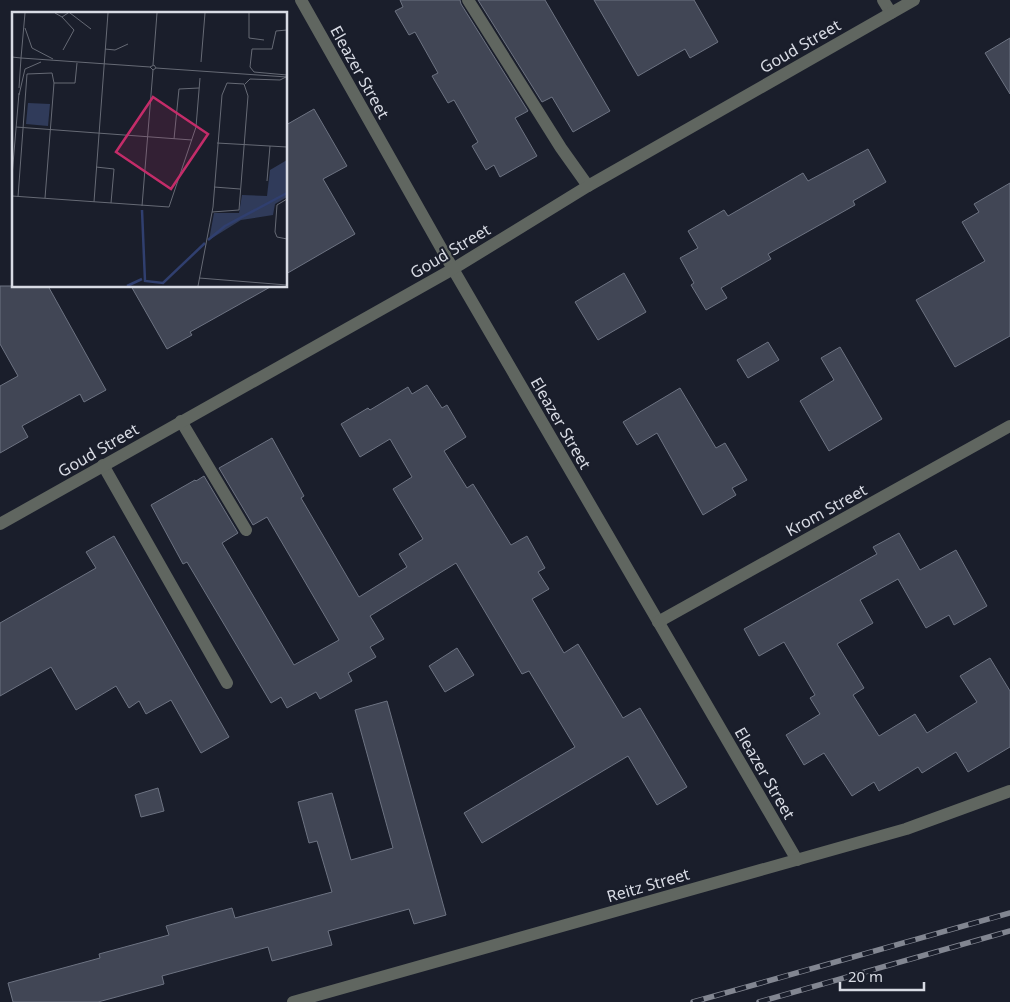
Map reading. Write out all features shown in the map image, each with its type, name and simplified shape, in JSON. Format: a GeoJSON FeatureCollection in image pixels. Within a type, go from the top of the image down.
{"type":"FeatureCollection","features":[{"type":"Feature","properties":{"kind":"street","name":"Eleazer Street"},"geometry":{"type":"LineString","coordinates":[[301,0],[453,269],[797,860]]}},
{"type":"Feature","properties":{"kind":"street"},"geometry":{"type":"LineString","coordinates":[[468,0],[561,148],[588,186]]}},
{"type":"Feature","properties":{"kind":"street"},"geometry":{"type":"LineString","coordinates":[[883,0],[891,13]]}},
{"type":"Feature","properties":{"kind":"street","name":"Goud Street"},"geometry":{"type":"LineString","coordinates":[[1,523],[453,269],[588,186],[914,0]]}},
{"type":"Feature","properties":{"kind":"street"},"geometry":{"type":"LineString","coordinates":[[181,421],[246,530]]}},
{"type":"Feature","properties":{"kind":"street","name":"Krom Street"},"geometry":{"type":"LineString","coordinates":[[658,622],[1010,426]]}},
{"type":"Feature","properties":{"kind":"street"},"geometry":{"type":"LineString","coordinates":[[103,465],[227,683]]}},
{"type":"Feature","properties":{"kind":"street","name":"Reitz Street"},"geometry":{"type":"LineString","coordinates":[[293,1002],[906,829],[1010,791]]}},
{"type":"Feature","properties":{"kind":"building"},"geometry":{"type":"Polygon","coordinates":[[[400,0],[460,0],[528,111],[515,118],[537,156],[500,177],[494,165],[486,170],[472,146],[478,142],[454,100],[448,103],[432,76],[438,73],[415,32],[409,35],[395,11],[403,7],[400,0]]]}},
{"type":"Feature","properties":{"kind":"building"},"geometry":{"type":"Polygon","coordinates":[[[478,0],[545,0],[610,111],[573,132],[552,97],[542,102],[478,0]]]}},
{"type":"Feature","properties":{"kind":"building"},"geometry":{"type":"Polygon","coordinates":[[[594,0],[694,0],[718,42],[690,58],[685,49],[638,76],[594,0]]]}},
{"type":"Feature","properties":{"kind":"building"},"geometry":{"type":"Polygon","coordinates":[[[1010,38],[1010,94],[985,53],[1010,38]]]}},
{"type":"Feature","properties":{"kind":"building"},"geometry":{"type":"Polygon","coordinates":[[[314,109],[347,166],[323,179],[355,234],[288,273],[288,124],[314,109]]]}},
{"type":"Feature","properties":{"kind":"building"},"geometry":{"type":"Polygon","coordinates":[[[868,149],[886,182],[853,201],[855,205],[768,254],[771,259],[721,288],[727,298],[706,310],[691,285],[694,283],[680,258],[698,248],[688,231],[724,210],[728,216],[803,173],[808,181],[868,149]]]}},
{"type":"Feature","properties":{"kind":"building"},"geometry":{"type":"Polygon","coordinates":[[[1010,183],[1010,336],[955,367],[916,300],[985,261],[962,222],[979,212],[974,204],[1010,183]]]}},
{"type":"Feature","properties":{"kind":"building"},"geometry":{"type":"Polygon","coordinates":[[[624,273],[646,312],[598,340],[575,302],[624,273]]]}},
{"type":"Feature","properties":{"kind":"building"},"geometry":{"type":"Polygon","coordinates":[[[0,286],[12,286],[12,288],[49,288],[106,390],[84,402],[80,394],[22,426],[28,437],[0,453],[0,386],[18,376],[0,344],[0,286]]]}},
{"type":"Feature","properties":{"kind":"building"},"geometry":{"type":"Polygon","coordinates":[[[132,288],[268,288],[190,332],[192,335],[167,349],[132,288]]]}},
{"type":"Feature","properties":{"kind":"building"},"geometry":{"type":"Polygon","coordinates":[[[768,342],[779,360],[748,378],[737,360],[768,342]]]}},
{"type":"Feature","properties":{"kind":"building"},"geometry":{"type":"Polygon","coordinates":[[[840,347],[882,419],[829,451],[800,401],[834,380],[821,358],[840,347]]]}},
{"type":"Feature","properties":{"kind":"building"},"geometry":{"type":"Polygon","coordinates":[[[427,385],[442,408],[447,405],[466,437],[444,451],[467,488],[473,484],[511,545],[527,536],[545,568],[538,572],[549,589],[532,599],[564,653],[578,644],[623,718],[640,708],[687,787],[657,805],[628,756],[482,843],[464,813],[575,747],[529,671],[522,674],[456,563],[370,616],[384,639],[370,647],[376,657],[348,673],[352,681],[320,699],[316,692],[287,708],[281,697],[271,703],[187,562],[183,564],[151,505],[204,476],[238,533],[222,543],[294,665],[339,640],[267,517],[253,525],[219,468],[272,438],[304,496],[301,498],[359,597],[407,567],[399,554],[423,539],[393,489],[412,477],[390,439],[360,457],[341,424],[368,408],[370,410],[408,387],[412,394],[427,385]]]}},
{"type":"Feature","properties":{"kind":"building"},"geometry":{"type":"Polygon","coordinates":[[[680,388],[716,448],[725,443],[747,480],[732,488],[736,495],[703,515],[657,433],[637,445],[623,422],[680,388]]]}},
{"type":"Feature","properties":{"kind":"building"},"geometry":{"type":"Polygon","coordinates":[[[899,533],[920,570],[956,550],[987,606],[954,625],[949,615],[926,628],[898,579],[860,600],[873,623],[837,644],[864,688],[853,695],[879,736],[915,714],[927,733],[977,702],[960,676],[990,658],[1010,691],[1010,747],[968,772],[956,752],[922,773],[918,767],[879,791],[874,782],[852,796],[824,753],[804,765],[786,735],[820,714],[810,698],[815,695],[784,642],[759,656],[744,629],[877,554],[873,547],[899,533]]]}},
{"type":"Feature","properties":{"kind":"building"},"geometry":{"type":"Polygon","coordinates":[[[114,536],[229,737],[201,753],[171,700],[146,714],[139,701],[129,708],[116,686],[76,710],[51,667],[0,696],[0,623],[96,568],[86,552],[114,536]]]}},
{"type":"Feature","properties":{"kind":"building"},"geometry":{"type":"Polygon","coordinates":[[[457,648],[474,675],[445,692],[429,666],[457,648]]]}},
{"type":"Feature","properties":{"kind":"building"},"geometry":{"type":"Polygon","coordinates":[[[387,701],[446,915],[414,924],[409,909],[328,931],[332,945],[272,961],[268,947],[162,976],[164,984],[98,1002],[13,1002],[8,983],[100,958],[99,954],[169,935],[166,926],[232,908],[235,918],[332,892],[317,841],[309,843],[298,802],[332,793],[351,860],[393,848],[355,710],[387,701]]]}},
{"type":"Feature","properties":{"kind":"building"},"geometry":{"type":"Polygon","coordinates":[[[158,788],[164,811],[141,817],[135,795],[158,788]]]}},
{"type":"Feature","properties":{"kind":"railway"},"geometry":{"type":"LineString","coordinates":[[693,1002],[1010,913]]}},
{"type":"Feature","properties":{"kind":"railway"},"geometry":{"type":"LineString","coordinates":[[759,1002],[1010,931]]}}]}
